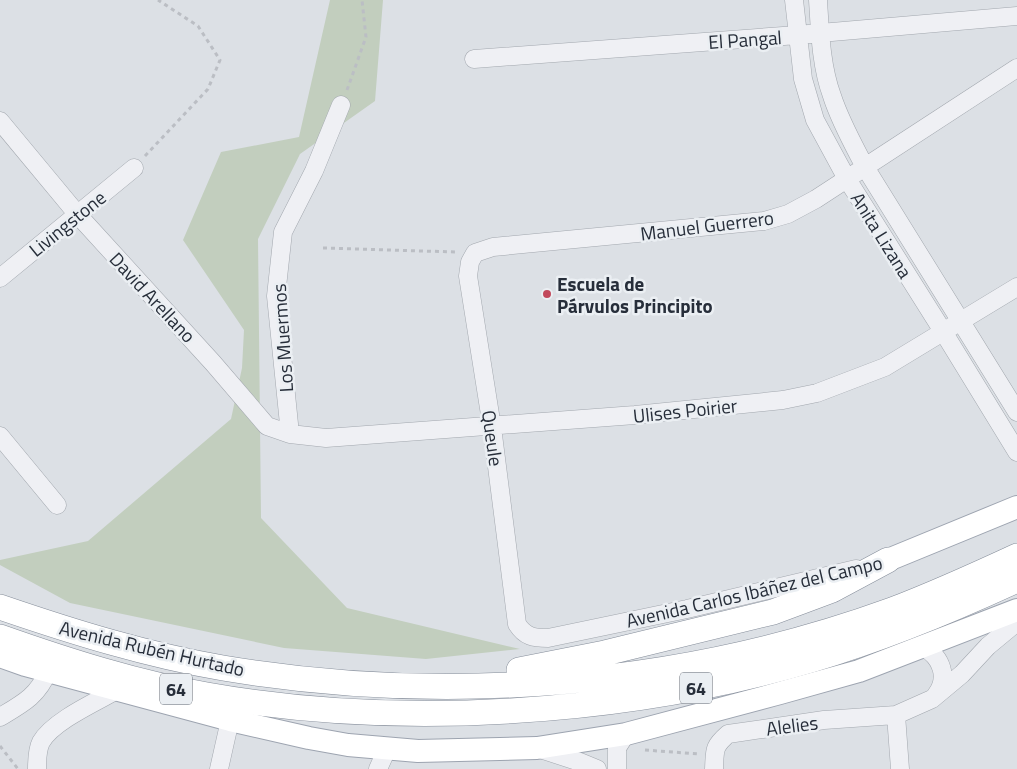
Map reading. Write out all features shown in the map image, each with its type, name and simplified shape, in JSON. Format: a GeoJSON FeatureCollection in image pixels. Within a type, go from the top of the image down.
{"type":"FeatureCollection","features":[{"type":"Feature","properties":{"kind":"highway","name":"64"},"geometry":{"type":"LineString","coordinates":[[406,685],[497,685],[574,680],[637,673],[715,660],[827,631],[891,610],[951,586],[1017,556]]}},
{"type":"Feature","properties":{"kind":"highway"},"geometry":{"type":"LineString","coordinates":[[406,685],[557,664],[745,620],[810,599],[888,560]]}},
{"type":"Feature","properties":{"kind":"highway","name":"Avenida Rubén Hurtado"},"geometry":{"type":"LineString","coordinates":[[0,637],[79,663],[177,689],[270,704],[358,711],[445,713],[519,710],[619,700],[701,687],[787,667],[868,642],[953,610],[1017,580]]}},
{"type":"Feature","properties":{"kind":"highway"},"geometry":{"type":"LineString","coordinates":[[0,594],[90,636]]}},
{"type":"Feature","properties":{"kind":"highway","name":"Avenida Rubén Hurtado"},"geometry":{"type":"LineString","coordinates":[[0,607],[90,636],[192,662],[336,682],[406,685]]}},
{"type":"Feature","properties":{"kind":"main road","name":"Avenida Carlos Ibáñez del Campo"},"geometry":{"type":"LineString","coordinates":[[888,560],[1017,507]]}},
{"type":"Feature","properties":{"kind":"main road"},"geometry":{"type":"LineString","coordinates":[[0,656],[117,690],[230,720],[309,738],[383,759],[449,751],[537,748],[622,741],[850,673],[1017,610]]}},
{"type":"Feature","properties":{"kind":"street","name":"Anita Lizana"},"geometry":{"type":"LineString","coordinates":[[794,0],[803,79],[815,120],[847,179],[1017,452]]}},
{"type":"Feature","properties":{"kind":"street","name":"Anita Lizana"},"geometry":{"type":"LineString","coordinates":[[818,0],[824,64],[831,96],[845,128],[865,167],[1017,412]]}},
{"type":"Feature","properties":{"kind":"street","name":"El Pangal"},"geometry":{"type":"LineString","coordinates":[[474,59],[797,36],[1017,16]]}},
{"type":"Feature","properties":{"kind":"street","name":"Manuel Guerrero"},"geometry":{"type":"LineString","coordinates":[[474,253],[493,247],[764,221],[788,214],[816,200],[1017,68]]}},
{"type":"Feature","properties":{"kind":"street","name":"Los Muermos"},"geometry":{"type":"LineString","coordinates":[[290,434],[276,296],[283,232],[314,171],[342,105]]}},
{"type":"Feature","properties":{"kind":"street","name":"David Arellano"},"geometry":{"type":"LineString","coordinates":[[0,121],[78,215],[207,356],[267,426],[290,434],[326,438]]}},
{"type":"Feature","properties":{"kind":"street","name":"Livingstone"},"geometry":{"type":"LineString","coordinates":[[0,278],[134,168]]}},
{"type":"Feature","properties":{"kind":"street","name":"Queule"},"geometry":{"type":"LineString","coordinates":[[474,253],[470,262],[468,276],[492,427],[517,624]]}},
{"type":"Feature","properties":{"kind":"street","name":"Ulises Poirier"},"geometry":{"type":"LineString","coordinates":[[326,438],[492,427],[783,400],[817,393],[885,367],[944,333],[1017,287]]}},
{"type":"Feature","properties":{"kind":"street"},"geometry":{"type":"LineString","coordinates":[[0,436],[57,505]]}},
{"type":"Feature","properties":{"kind":"street","name":"Avenida Carlos Ibáñez del Campo"},"geometry":{"type":"LineString","coordinates":[[517,624],[522,632],[530,636],[548,638],[687,609],[847,572],[888,560]]}},
{"type":"Feature","properties":{"kind":"street","name":"Alelies"},"geometry":{"type":"LineString","coordinates":[[715,762],[718,743],[728,734],[824,720],[896,715],[932,700],[962,674],[988,646],[1017,622]]}},
{"type":"Feature","properties":{"kind":"street"},"geometry":{"type":"LineString","coordinates":[[923,647],[936,657],[943,672],[941,687],[932,700]]}},
{"type":"Feature","properties":{"kind":"street"},"geometry":{"type":"LineString","coordinates":[[0,717],[24,703],[42,685],[48,671]]}},
{"type":"Feature","properties":{"kind":"street"},"geometry":{"type":"LineString","coordinates":[[37,769],[41,744],[49,731],[76,712],[117,690]]}},
{"type":"Feature","properties":{"kind":"street"},"geometry":{"type":"LineString","coordinates":[[896,715],[900,769]]}},
{"type":"Feature","properties":{"kind":"street"},"geometry":{"type":"LineString","coordinates":[[219,769],[230,720]]}},
{"type":"Feature","properties":{"kind":"street"},"geometry":{"type":"LineString","coordinates":[[617,769],[622,741]]}},
{"type":"Feature","properties":{"kind":"street"},"geometry":{"type":"LineString","coordinates":[[537,748],[597,769]]}},
{"type":"Feature","properties":{"kind":"path"},"geometry":{"type":"LineString","coordinates":[[134,168],[208,89],[220,60],[198,26],[158,0]]}},
{"type":"Feature","properties":{"kind":"path"},"geometry":{"type":"LineString","coordinates":[[342,105],[366,37],[362,0]]}},
{"type":"Feature","properties":{"kind":"path"},"geometry":{"type":"LineString","coordinates":[[323,248],[474,253]]}},
{"type":"Feature","properties":{"kind":"path"},"geometry":{"type":"LineString","coordinates":[[622,741],[715,762]]}},
{"type":"Feature","properties":{"kind":"path"},"geometry":{"type":"LineString","coordinates":[[0,746],[18,769]]}},
{"type":"Feature","properties":{"kind":"green space"},"geometry":{"type":"Polygon","coordinates":[[[330,0],[383,0],[375,101],[300,154],[258,239],[261,518],[347,608],[520,649],[426,659],[284,648],[70,603],[0,565],[0,560],[88,541],[231,419],[242,368],[244,330],[183,240],[221,152],[299,137],[330,0]]]}},
{"type":"Feature","properties":{"kind":"place","name":"Escuela de Párvulos Principito"},"geometry":{"type":"Point","coordinates":[547,294]}}]}
